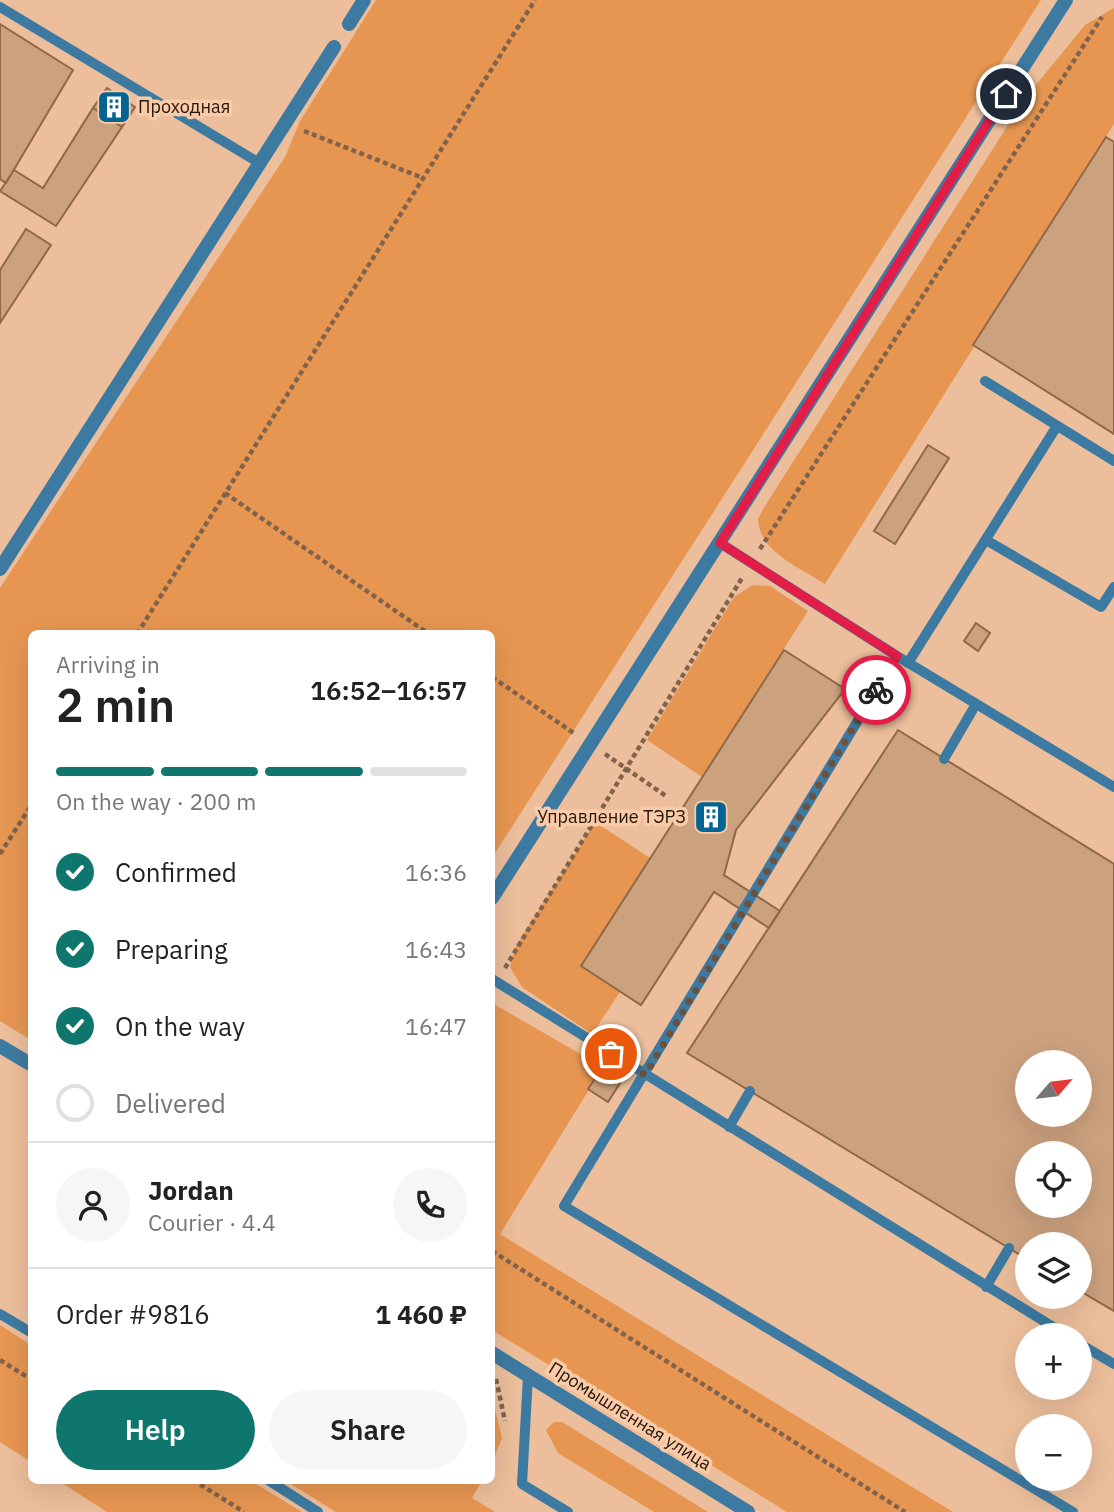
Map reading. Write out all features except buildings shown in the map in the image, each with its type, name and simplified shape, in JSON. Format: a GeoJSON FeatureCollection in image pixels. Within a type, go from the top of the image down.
{"type":"FeatureCollection","features":[{"type":"Feature","properties":{"kind":"street"},"geometry":{"type":"LineString","coordinates":[[349,23],[364,0]]}},
{"type":"Feature","properties":{"kind":"street"},"geometry":{"type":"LineString","coordinates":[[495,893],[1066,0]]}},
{"type":"Feature","properties":{"kind":"street"},"geometry":{"type":"LineString","coordinates":[[0,569],[334,47]]}},
{"type":"Feature","properties":{"kind":"street"},"geometry":{"type":"LineString","coordinates":[[0,1046],[28,1063]]}},
{"type":"Feature","properties":{"kind":"street","name":"Промышленная улица"},"geometry":{"type":"LineString","coordinates":[[495,1355],[748,1512]]}},
{"type":"Feature","properties":{"kind":"lane"},"geometry":{"type":"LineString","coordinates":[[0,8],[261,164]]}},
{"type":"Feature","properties":{"kind":"lane"},"geometry":{"type":"LineString","coordinates":[[985,381],[1114,461]]}},
{"type":"Feature","properties":{"kind":"lane"},"geometry":{"type":"LineString","coordinates":[[908,663],[1057,426]]}},
{"type":"Feature","properties":{"kind":"lane"},"geometry":{"type":"LineString","coordinates":[[986,540],[1101,607],[1114,587]]}},
{"type":"Feature","properties":{"kind":"lane"},"geometry":{"type":"LineString","coordinates":[[720,543],[908,663],[1114,787]]}},
{"type":"Feature","properties":{"kind":"lane"},"geometry":{"type":"LineString","coordinates":[[897,656],[564,1206],[1073,1512]]}},
{"type":"Feature","properties":{"kind":"lane"},"geometry":{"type":"LineString","coordinates":[[944,759],[976,704]]}},
{"type":"Feature","properties":{"kind":"lane"},"geometry":{"type":"LineString","coordinates":[[495,982],[1046,1323]]}},
{"type":"Feature","properties":{"kind":"lane"},"geometry":{"type":"LineString","coordinates":[[729,1127],[750,1091]]}},
{"type":"Feature","properties":{"kind":"lane"},"geometry":{"type":"LineString","coordinates":[[986,1287],[1009,1248]]}},
{"type":"Feature","properties":{"kind":"lane"},"geometry":{"type":"LineString","coordinates":[[0,1314],[28,1331]]}},
{"type":"Feature","properties":{"kind":"lane"},"geometry":{"type":"LineString","coordinates":[[1092,1351],[1114,1364]]}},
{"type":"Feature","properties":{"kind":"lane"},"geometry":{"type":"LineString","coordinates":[[528,1376],[522,1484],[568,1512]]}},
{"type":"Feature","properties":{"kind":"lane"},"geometry":{"type":"LineString","coordinates":[[274,1484],[318,1512]]}},
{"type":"Feature","properties":{"kind":"path"},"geometry":{"type":"LineString","coordinates":[[140,630],[535,0]]}},
{"type":"Feature","properties":{"kind":"path"},"geometry":{"type":"LineString","coordinates":[[495,979],[751,563],[1102,17]]}},
{"type":"Feature","properties":{"kind":"path"},"geometry":{"type":"LineString","coordinates":[[286,124],[423,177]]}},
{"type":"Feature","properties":{"kind":"path"},"geometry":{"type":"LineString","coordinates":[[225,494],[423,630]]}},
{"type":"Feature","properties":{"kind":"path"},"geometry":{"type":"LineString","coordinates":[[0,854],[28,810]]}},
{"type":"Feature","properties":{"kind":"path"},"geometry":{"type":"LineString","coordinates":[[495,1255],[905,1512]]}},
{"type":"Feature","properties":{"kind":"path"},"geometry":{"type":"LineString","coordinates":[[0,1360],[28,1378]]}},
{"type":"Feature","properties":{"kind":"path"},"geometry":{"type":"LineString","coordinates":[[495,1377],[508,1432]]}},
{"type":"Feature","properties":{"kind":"path"},"geometry":{"type":"LineString","coordinates":[[199,1484],[244,1512]]}},
{"type":"Feature","properties":{"kind":"shaded area"},"geometry":{"type":"Polygon","coordinates":[[[376,0],[1041,0],[495,853],[495,630],[28,630],[28,1038],[0,1021],[0,588],[285,157],[300,121],[376,0]]]}},
{"type":"Feature","properties":{"kind":"shaded area"},"geometry":{"type":"Polygon","coordinates":[[[1114,8],[1114,124],[825,584],[773,550],[760,531],[758,519],[763,509],[1026,97],[1085,25],[1114,8]]]}},
{"type":"Feature","properties":{"kind":"shaded area"},"geometry":{"type":"Polygon","coordinates":[[[753,585],[770,586],[808,611],[702,777],[647,740],[734,597],[753,585]]]}},
{"type":"Feature","properties":{"kind":"shaded area"},"geometry":{"type":"Polygon","coordinates":[[[595,822],[650,858],[581,966],[620,992],[592,1034],[522,987],[510,967],[516,946],[595,822]]]}},
{"type":"Feature","properties":{"kind":"shaded area"},"geometry":{"type":"Polygon","coordinates":[[[495,1005],[603,1067],[500,1234],[953,1512],[787,1512],[495,1332],[495,1005]]]}},
{"type":"Feature","properties":{"kind":"shaded area"},"geometry":{"type":"Polygon","coordinates":[[[0,1325],[28,1343],[28,1460],[0,1442],[0,1325]]]}},
{"type":"Feature","properties":{"kind":"shaded area"},"geometry":{"type":"Polygon","coordinates":[[[495,1409],[502,1438],[495,1456],[495,1409]]]}},
{"type":"Feature","properties":{"kind":"shaded area"},"geometry":{"type":"Polygon","coordinates":[[[554,1422],[562,1422],[708,1512],[654,1512],[558,1453],[546,1430],[554,1422]]]}},
{"type":"Feature","properties":{"kind":"shaded area"},"geometry":{"type":"Polygon","coordinates":[[[64,1484],[256,1484],[302,1512],[107,1512],[64,1484]]]}},
{"type":"Feature","properties":{"kind":"shaded area"},"geometry":{"type":"Polygon","coordinates":[[[291,1484],[480,1484],[472,1498],[495,1512],[336,1512],[291,1484]]]}},
{"type":"Feature","properties":{"kind":"way so far"},"geometry":{"type":"LineString","coordinates":[[611,1054],[645,1075],[876,690]]}},
{"type":"Feature","properties":{"kind":"place","name":"Проходная"},"geometry":{"type":"Point","coordinates":[114,107]}},
{"type":"Feature","properties":{"kind":"place","name":"Управление ТЭРЗ"},"geometry":{"type":"Point","coordinates":[711,817]}},
{"type":"Feature","properties":{"kind":"route"},"geometry":{"type":"LineString","coordinates":[[876,690],[897,656],[720,543],[1006,94]]}}]}
